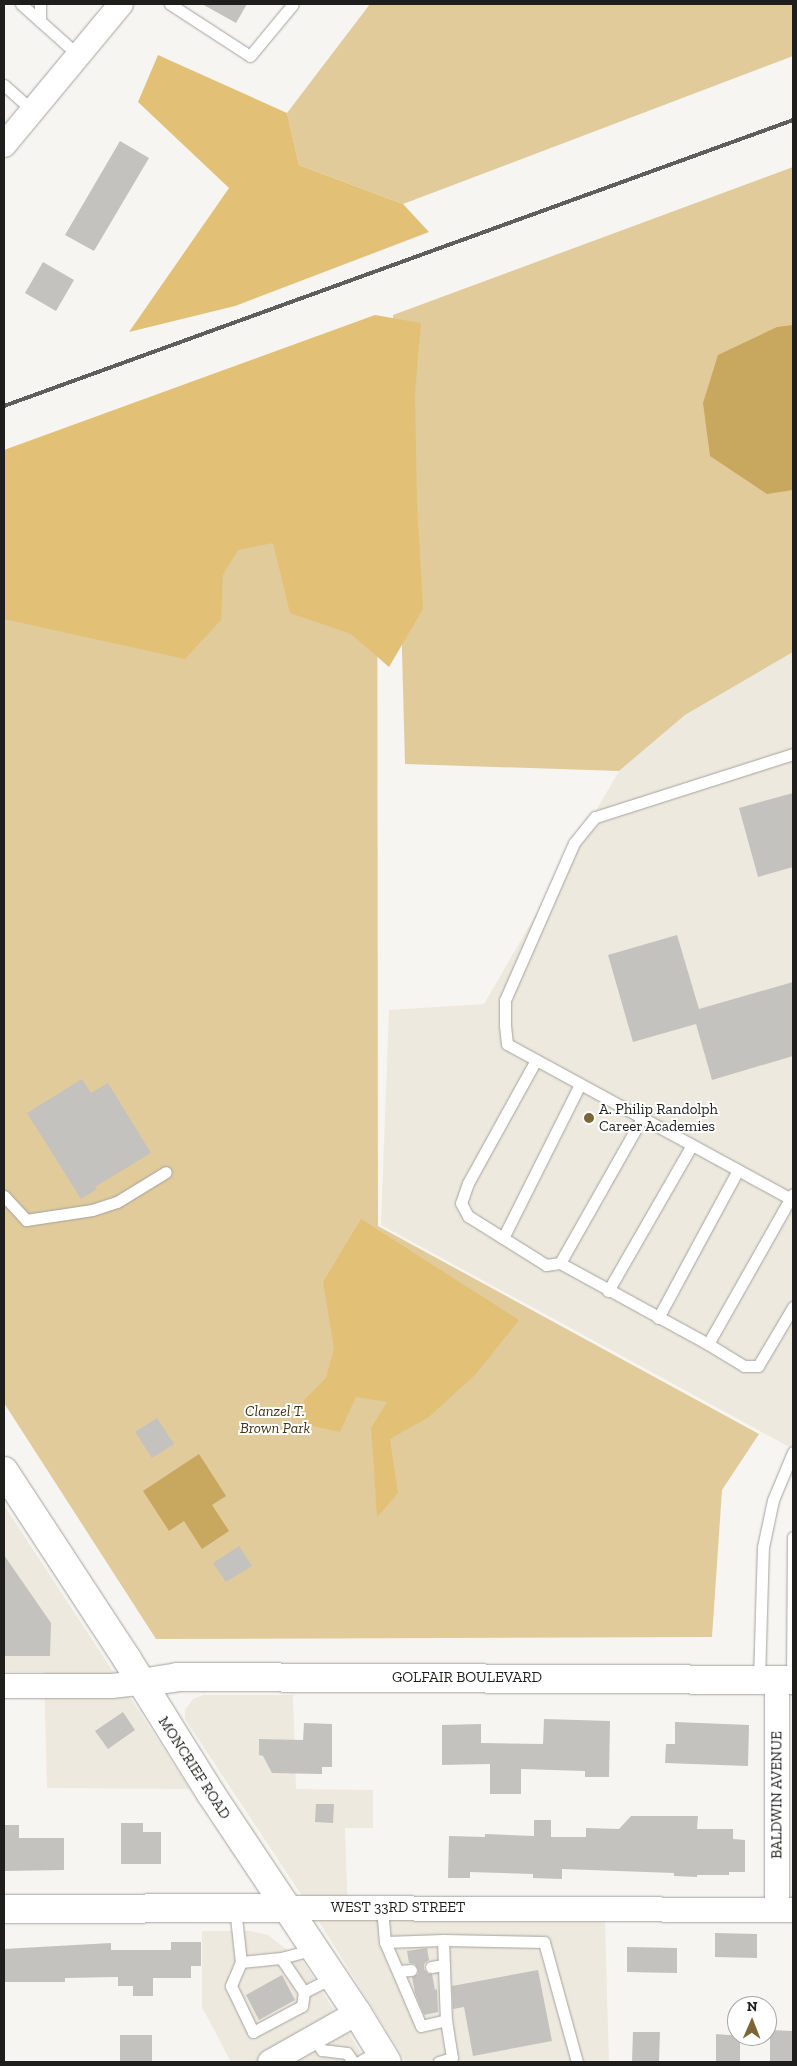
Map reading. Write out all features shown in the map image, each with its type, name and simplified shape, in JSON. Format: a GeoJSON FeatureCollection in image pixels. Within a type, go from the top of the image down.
{"type":"FeatureCollection","features":[{"type":"Feature","properties":{"kind":"main road","name":"MONCRIEF ROAD"},"geometry":{"type":"LineString","coordinates":[[4,1471],[287,1908],[358,2013],[376,2058]]}},
{"type":"Feature","properties":{"kind":"main road","name":"GOLFAIR BOULEVARD"},"geometry":{"type":"LineString","coordinates":[[141,1683],[177,1676],[780,1680]]}},
{"type":"Feature","properties":{"kind":"main road","name":"WEST 33RD STREET"},"geometry":{"type":"LineString","coordinates":[[4,1909],[287,1908]]}},
{"type":"Feature","properties":{"kind":"street"},"geometry":{"type":"LineString","coordinates":[[4,145],[121,4]]}},
{"type":"Feature","properties":{"kind":"street","name":"BALDWIN AVENUE"},"geometry":{"type":"LineString","coordinates":[[780,1680],[785,1910]]}},
{"type":"Feature","properties":{"kind":"street"},"geometry":{"type":"LineString","coordinates":[[4,1686],[111,1686],[141,1683]]}},
{"type":"Feature","properties":{"kind":"street","name":"WEST 33RD STREET"},"geometry":{"type":"LineString","coordinates":[[287,1908],[785,1910]]}},
{"type":"Feature","properties":{"kind":"street"},"geometry":{"type":"LineString","coordinates":[[270,2062],[358,2013]]}},
{"type":"Feature","properties":{"kind":"lane"},"geometry":{"type":"LineString","coordinates":[[21,4],[78,55]]}},
{"type":"Feature","properties":{"kind":"lane"},"geometry":{"type":"LineString","coordinates":[[40,4],[40,21]]}},
{"type":"Feature","properties":{"kind":"lane"},"geometry":{"type":"LineString","coordinates":[[170,4],[250,56],[292,4]]}},
{"type":"Feature","properties":{"kind":"lane"},"geometry":{"type":"LineString","coordinates":[[4,84],[32,110]]}},
{"type":"Feature","properties":{"kind":"lane"},"geometry":{"type":"LineString","coordinates":[[708,1344],[792,1198],[507,1044],[505,1000],[574,843],[595,817],[793,754]]}},
{"type":"Feature","properties":{"kind":"lane"},"geometry":{"type":"LineString","coordinates":[[536,1060],[468,1183],[460,1203],[468,1216],[546,1265],[560,1263],[608,1291],[708,1344],[744,1366],[758,1366],[793,1307]]}},
{"type":"Feature","properties":{"kind":"lane"},"geometry":{"type":"LineString","coordinates":[[503,1238],[580,1084]]}},
{"type":"Feature","properties":{"kind":"lane"},"geometry":{"type":"LineString","coordinates":[[560,1263],[642,1118]]}},
{"type":"Feature","properties":{"kind":"lane"},"geometry":{"type":"LineString","coordinates":[[608,1291],[692,1145]]}},
{"type":"Feature","properties":{"kind":"lane"},"geometry":{"type":"LineString","coordinates":[[658,1318],[738,1170]]}},
{"type":"Feature","properties":{"kind":"lane"},"geometry":{"type":"LineString","coordinates":[[4,1196],[26,1220],[101,1207],[117,1202],[166,1172]]}},
{"type":"Feature","properties":{"kind":"lane"},"geometry":{"type":"LineString","coordinates":[[780,1680],[763,1547],[773,1500],[793,1452]]}},
{"type":"Feature","properties":{"kind":"lane"},"geometry":{"type":"LineString","coordinates":[[780,1680],[793,1537]]}},
{"type":"Feature","properties":{"kind":"lane"},"geometry":{"type":"LineString","coordinates":[[235,1908],[241,1962],[231,1986],[253,2032],[302,2006],[304,1992],[281,1958]]}},
{"type":"Feature","properties":{"kind":"lane"},"geometry":{"type":"LineString","coordinates":[[382,1908],[385,1942],[398,1971],[412,1995],[420,2026],[446,2020]]}},
{"type":"Feature","properties":{"kind":"lane"},"geometry":{"type":"LineString","coordinates":[[385,1942],[443,1940],[544,1942],[577,2062]]}},
{"type":"Feature","properties":{"kind":"lane"},"geometry":{"type":"LineString","coordinates":[[439,2062],[454,2060],[440,1991],[444,1965],[443,1940]]}},
{"type":"Feature","properties":{"kind":"lane"},"geometry":{"type":"LineString","coordinates":[[241,1962],[281,1958],[315,1949]]}},
{"type":"Feature","properties":{"kind":"lane"},"geometry":{"type":"LineString","coordinates":[[431,1967],[444,1965]]}},
{"type":"Feature","properties":{"kind":"lane"},"geometry":{"type":"LineString","coordinates":[[398,1971],[410,1970]]}},
{"type":"Feature","properties":{"kind":"lane"},"geometry":{"type":"LineString","coordinates":[[304,1992],[333,1977]]}},
{"type":"Feature","properties":{"kind":"lane"},"geometry":{"type":"LineString","coordinates":[[314,2039],[322,2050],[347,2053],[353,2062]]}},
{"type":"Feature","properties":{"kind":"shaded area"},"geometry":{"type":"Polygon","coordinates":[[[158,55],[287,113],[299,165],[403,204],[429,232],[235,306],[129,332],[229,188],[138,102],[158,55]]]}},
{"type":"Feature","properties":{"kind":"shaded area"},"geometry":{"type":"Polygon","coordinates":[[[375,315],[421,323],[415,393],[417,502],[423,609],[389,667],[351,634],[290,613],[273,543],[238,550],[223,575],[221,620],[185,659],[4,619],[4,450],[375,315]]]}},
{"type":"Feature","properties":{"kind":"shaded area"},"geometry":{"type":"Polygon","coordinates":[[[793,325],[793,490],[767,494],[710,456],[703,403],[718,355],[777,327],[793,325]]]}},
{"type":"Feature","properties":{"kind":"shaded area","name":"A. Philip Randolph Career Academies"},"geometry":{"type":"Polygon","coordinates":[[[793,652],[793,1449],[381,1225],[389,1010],[484,1004],[619,771],[685,715],[793,652]]]}},
{"type":"Feature","properties":{"kind":"shaded area"},"geometry":{"type":"Polygon","coordinates":[[[361,1219],[519,1320],[476,1374],[429,1417],[390,1439],[398,1493],[377,1517],[371,1428],[387,1402],[356,1397],[340,1432],[303,1424],[304,1400],[326,1378],[334,1348],[323,1282],[361,1219]]]}},
{"type":"Feature","properties":{"kind":"shaded area"},"geometry":{"type":"Polygon","coordinates":[[[199,1454],[226,1496],[212,1505],[229,1531],[202,1549],[184,1521],[169,1531],[143,1491],[199,1454]]]}},
{"type":"Feature","properties":{"kind":"shaded area"},"geometry":{"type":"Polygon","coordinates":[[[4,1505],[190,1789],[47,1788],[44,1672],[4,1672],[4,1505]]]}},
{"type":"Feature","properties":{"kind":"shaded area"},"geometry":{"type":"Polygon","coordinates":[[[203,1695],[293,1695],[296,1789],[373,1790],[373,1828],[345,1828],[348,1919],[605,1920],[609,2062],[406,2062],[318,1920],[185,1719],[185,1710],[193,1699],[203,1695]]]}},
{"type":"Feature","properties":{"kind":"shaded area"},"geometry":{"type":"Polygon","coordinates":[[[202,1931],[251,1931],[268,1935],[304,1963],[367,2062],[231,2062],[202,2007],[202,1931]]]}},
{"type":"Feature","properties":{"kind":"green space"},"geometry":{"type":"Polygon","coordinates":[[[370,4],[793,4],[793,56],[403,204],[299,165],[287,113],[370,4]]]}},
{"type":"Feature","properties":{"kind":"green space"},"geometry":{"type":"Polygon","coordinates":[[[793,167],[793,652],[685,715],[619,771],[405,764],[393,315],[793,167]]]}},
{"type":"Feature","properties":{"kind":"green space","name":"Clanzel T. Brown Park"},"geometry":{"type":"Polygon","coordinates":[[[377,320],[378,1226],[759,1434],[722,1490],[712,1637],[156,1639],[4,1403],[4,457],[377,320]]]}},
{"type":"Feature","properties":{"kind":"building"},"geometry":{"type":"Polygon","coordinates":[[[202,4],[247,4],[236,23],[202,4]]]}},
{"type":"Feature","properties":{"kind":"building"},"geometry":{"type":"Polygon","coordinates":[[[120,141],[149,158],[94,251],[65,235],[120,141]]]}},
{"type":"Feature","properties":{"kind":"building"},"geometry":{"type":"Polygon","coordinates":[[[43,262],[74,280],[56,311],[25,293],[43,262]]]}},
{"type":"Feature","properties":{"kind":"building"},"geometry":{"type":"Polygon","coordinates":[[[793,793],[793,867],[758,877],[739,808],[793,793]]]}},
{"type":"Feature","properties":{"kind":"building"},"geometry":{"type":"Polygon","coordinates":[[[677,935],[699,1009],[793,982],[793,1056],[712,1080],[696,1024],[633,1042],[608,955],[677,935]]]}},
{"type":"Feature","properties":{"kind":"building"},"geometry":{"type":"Polygon","coordinates":[[[82,1079],[91,1093],[108,1083],[151,1153],[95,1187],[97,1189],[81,1199],[27,1113],[82,1079]]]}},
{"type":"Feature","properties":{"kind":"building"},"geometry":{"type":"Polygon","coordinates":[[[157,1418],[174,1444],[152,1458],[135,1432],[157,1418]]]}},
{"type":"Feature","properties":{"kind":"building"},"geometry":{"type":"Polygon","coordinates":[[[239,1546],[252,1566],[226,1582],[213,1563],[239,1546]]]}},
{"type":"Feature","properties":{"kind":"building"},"geometry":{"type":"Polygon","coordinates":[[[4,1555],[51,1623],[50,1656],[4,1656],[4,1555]]]}},
{"type":"Feature","properties":{"kind":"building"},"geometry":{"type":"Polygon","coordinates":[[[123,1712],[135,1730],[108,1749],[95,1731],[123,1712]]]}},
{"type":"Feature","properties":{"kind":"building"},"geometry":{"type":"Polygon","coordinates":[[[544,1719],[610,1721],[609,1777],[585,1777],[585,1771],[521,1769],[521,1794],[490,1794],[490,1764],[442,1765],[442,1725],[481,1724],[481,1743],[543,1744],[544,1719]]]}},
{"type":"Feature","properties":{"kind":"building"},"geometry":{"type":"Polygon","coordinates":[[[675,1722],[749,1725],[748,1766],[665,1763],[666,1744],[675,1744],[675,1722]]]}},
{"type":"Feature","properties":{"kind":"building"},"geometry":{"type":"Polygon","coordinates":[[[304,1723],[332,1724],[332,1767],[322,1767],[322,1774],[272,1773],[263,1756],[259,1755],[259,1739],[303,1740],[304,1723]]]}},
{"type":"Feature","properties":{"kind":"building"},"geometry":{"type":"Polygon","coordinates":[[[316,1804],[334,1804],[333,1823],[315,1822],[316,1804]]]}},
{"type":"Feature","properties":{"kind":"building"},"geometry":{"type":"Polygon","coordinates":[[[631,1816],[698,1816],[697,1829],[733,1829],[733,1839],[745,1840],[745,1872],[729,1872],[729,1875],[697,1875],[697,1877],[674,1876],[674,1873],[562,1869],[562,1879],[533,1878],[533,1874],[470,1872],[470,1878],[448,1878],[449,1836],[485,1837],[485,1834],[534,1836],[534,1820],[551,1820],[551,1837],[586,1837],[586,1828],[619,1829],[631,1816]]]}},
{"type":"Feature","properties":{"kind":"building"},"geometry":{"type":"Polygon","coordinates":[[[121,1823],[143,1823],[143,1832],[161,1832],[161,1864],[121,1864],[121,1823]]]}},
{"type":"Feature","properties":{"kind":"building"},"geometry":{"type":"Polygon","coordinates":[[[4,1825],[19,1825],[19,1838],[64,1838],[64,1870],[4,1871],[4,1825]]]}},
{"type":"Feature","properties":{"kind":"building"},"geometry":{"type":"Polygon","coordinates":[[[715,1933],[757,1934],[757,1958],[715,1957],[715,1933]]]}},
{"type":"Feature","properties":{"kind":"building"},"geometry":{"type":"Polygon","coordinates":[[[171,1942],[201,1942],[201,1966],[191,1966],[191,1978],[153,1978],[153,1996],[133,1996],[133,1986],[118,1986],[118,1977],[65,1978],[65,1982],[4,1982],[4,1949],[111,1943],[111,1950],[171,1950],[171,1942]]]}},
{"type":"Feature","properties":{"kind":"building"},"geometry":{"type":"Polygon","coordinates":[[[627,1947],[677,1948],[677,1973],[627,1972],[627,1947]]]}},
{"type":"Feature","properties":{"kind":"building"},"geometry":{"type":"Polygon","coordinates":[[[427,1948],[429,1960],[424,1964],[424,1969],[428,1974],[432,1974],[435,1990],[437,1989],[438,2012],[424,2015],[415,1993],[412,1977],[418,1974],[418,1969],[415,1964],[409,1963],[407,1951],[427,1948]]]}},
{"type":"Feature","properties":{"kind":"building"},"geometry":{"type":"Polygon","coordinates":[[[538,1970],[552,2041],[473,2056],[464,2007],[453,2009],[452,1986],[538,1970]]]}},
{"type":"Feature","properties":{"kind":"building"},"geometry":{"type":"Polygon","coordinates":[[[282,1975],[295,2000],[259,2020],[246,1995],[282,1975]]]}},
{"type":"Feature","properties":{"kind":"building"},"geometry":{"type":"Polygon","coordinates":[[[777,2030],[793,2031],[793,2062],[770,2062],[770,2046],[777,2046],[777,2030]]]}},
{"type":"Feature","properties":{"kind":"building"},"geometry":{"type":"Polygon","coordinates":[[[633,2032],[660,2032],[659,2062],[632,2062],[633,2032]]]}},
{"type":"Feature","properties":{"kind":"building"},"geometry":{"type":"Polygon","coordinates":[[[716,2034],[727,2035],[727,2046],[740,2046],[740,2062],[716,2062],[716,2034]]]}},
{"type":"Feature","properties":{"kind":"building"},"geometry":{"type":"Polygon","coordinates":[[[120,2035],[152,2035],[152,2062],[120,2062],[120,2035]]]}},
{"type":"Feature","properties":{"kind":"railway"},"geometry":{"type":"LineString","coordinates":[[4,406],[793,120]]}},
{"type":"Feature","properties":{"kind":"place","name":"A. Philip Randolph Career Academies"},"geometry":{"type":"Point","coordinates":[589,1118]}}]}
